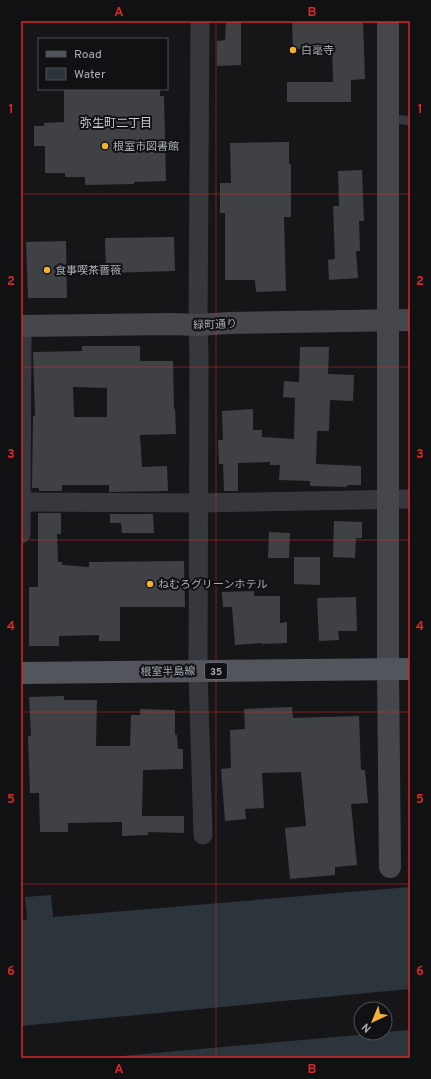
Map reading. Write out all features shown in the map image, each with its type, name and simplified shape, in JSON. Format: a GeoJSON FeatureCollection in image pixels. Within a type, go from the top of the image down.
{"type":"FeatureCollection","features":[{"type":"Feature","properties":{"kind":"main road","name":"根室半島線"},"geometry":{"type":"LineString","coordinates":[[21,673],[410,669]]}},
{"type":"Feature","properties":{"kind":"street"},"geometry":{"type":"LineString","coordinates":[[200,21],[198,671],[203,835]]}},
{"type":"Feature","properties":{"kind":"street"},"geometry":{"type":"LineString","coordinates":[[388,21],[388,670],[390,867]]}},
{"type":"Feature","properties":{"kind":"street","name":"緑町通り"},"geometry":{"type":"LineString","coordinates":[[22,326],[198,325],[229,323],[410,320]]}},
{"type":"Feature","properties":{"kind":"street"},"geometry":{"type":"LineString","coordinates":[[21,534],[22,326]]}},
{"type":"Feature","properties":{"kind":"street"},"geometry":{"type":"LineString","coordinates":[[21,502],[198,503],[410,499]]}},
{"type":"Feature","properties":{"kind":"lane"},"geometry":{"type":"LineString","coordinates":[[388,118],[410,121]]}},
{"type":"Feature","properties":{"kind":"water"},"geometry":{"type":"Polygon","coordinates":[[[410,887],[410,1058],[21,1058],[21,920],[27,920],[25,897],[51,895],[53,917],[410,887]]]}},
{"type":"Feature","properties":{"kind":"pier"},"geometry":{"type":"Polygon","coordinates":[[[410,989],[410,1030],[393,1031],[393,1001],[353,1001],[353,1035],[100,1058],[21,1058],[21,1026],[410,989]]]}},
{"type":"Feature","properties":{"kind":"building"},"geometry":{"type":"Polygon","coordinates":[[[226,21],[241,21],[241,65],[217,66],[217,41],[225,40],[226,21]]]}},
{"type":"Feature","properties":{"kind":"building"},"geometry":{"type":"Polygon","coordinates":[[[292,21],[363,21],[365,79],[351,80],[351,102],[287,102],[287,82],[333,82],[332,48],[293,49],[292,21]]]}},
{"type":"Feature","properties":{"kind":"building","name":"根室市図書館"},"geometry":{"type":"Polygon","coordinates":[[[64,90],[160,90],[160,96],[164,96],[166,181],[134,182],[134,184],[85,185],[85,177],[65,177],[65,173],[45,173],[45,146],[34,146],[34,126],[44,126],[44,123],[64,122],[64,90]]]}},
{"type":"Feature","properties":{"kind":"building"},"geometry":{"type":"Polygon","coordinates":[[[289,142],[289,164],[291,164],[291,217],[284,217],[286,291],[256,292],[255,280],[225,280],[225,213],[220,213],[220,183],[231,183],[230,143],[289,142]]]}},
{"type":"Feature","properties":{"kind":"building"},"geometry":{"type":"Polygon","coordinates":[[[362,170],[364,221],[359,221],[360,251],[356,251],[358,278],[329,280],[328,260],[335,259],[333,206],[339,206],[338,171],[362,170]]]}},
{"type":"Feature","properties":{"kind":"building"},"geometry":{"type":"Polygon","coordinates":[[[174,237],[175,271],[106,273],[105,238],[174,237]]]}},
{"type":"Feature","properties":{"kind":"building","name":"食事喫茶薔薇"},"geometry":{"type":"Polygon","coordinates":[[[66,241],[67,298],[28,298],[26,242],[66,241]]]}},
{"type":"Feature","properties":{"kind":"building"},"geometry":{"type":"Polygon","coordinates":[[[82,346],[140,346],[140,361],[173,361],[176,434],[140,435],[142,467],[167,466],[168,491],[109,492],[109,485],[62,485],[62,491],[39,491],[39,488],[32,488],[33,416],[35,416],[33,352],[82,351],[82,346]],[[73,387],[74,417],[107,417],[107,388],[73,387]]]}},
{"type":"Feature","properties":{"kind":"building"},"geometry":{"type":"Polygon","coordinates":[[[300,347],[329,347],[328,374],[354,375],[353,401],[330,400],[329,431],[317,431],[316,464],[361,466],[361,485],[347,485],[347,487],[310,486],[310,481],[279,480],[280,465],[270,465],[270,462],[238,463],[238,491],[224,491],[223,464],[219,464],[218,440],[223,440],[222,411],[253,409],[253,430],[262,430],[262,437],[294,439],[295,398],[283,397],[284,381],[299,382],[300,347]]]}},
{"type":"Feature","properties":{"kind":"building"},"geometry":{"type":"Polygon","coordinates":[[[38,513],[61,513],[61,534],[57,534],[58,562],[62,562],[62,565],[89,567],[89,562],[184,561],[185,607],[120,607],[120,641],[99,641],[99,635],[59,636],[59,646],[29,646],[29,587],[38,587],[38,513]]]}},
{"type":"Feature","properties":{"kind":"building"},"geometry":{"type":"Polygon","coordinates":[[[110,514],[153,514],[154,533],[122,533],[121,523],[110,523],[110,514]]]}},
{"type":"Feature","properties":{"kind":"building"},"geometry":{"type":"Polygon","coordinates":[[[334,521],[362,522],[362,538],[356,538],[355,558],[333,557],[334,521]]]}},
{"type":"Feature","properties":{"kind":"building"},"geometry":{"type":"Polygon","coordinates":[[[269,532],[290,533],[289,558],[268,558],[269,532]]]}},
{"type":"Feature","properties":{"kind":"building"},"geometry":{"type":"Polygon","coordinates":[[[294,557],[320,557],[320,585],[294,584],[294,557]]]}},
{"type":"Feature","properties":{"kind":"building"},"geometry":{"type":"Polygon","coordinates":[[[254,591],[254,596],[280,596],[280,623],[287,622],[287,643],[235,645],[232,607],[223,607],[222,592],[254,591]]]}},
{"type":"Feature","properties":{"kind":"building"},"geometry":{"type":"Polygon","coordinates":[[[356,597],[357,631],[338,631],[339,640],[319,641],[317,598],[356,597]]]}},
{"type":"Feature","properties":{"kind":"building"},"geometry":{"type":"Polygon","coordinates":[[[64,696],[64,700],[97,700],[96,746],[130,746],[131,715],[140,715],[140,709],[175,710],[175,735],[177,735],[178,749],[183,749],[183,769],[143,770],[142,816],[184,816],[184,833],[148,832],[148,835],[122,836],[122,822],[68,823],[68,832],[40,832],[39,793],[30,793],[28,736],[31,736],[29,697],[64,696]]]}},
{"type":"Feature","properties":{"kind":"building"},"geometry":{"type":"Polygon","coordinates":[[[292,707],[293,718],[359,716],[361,770],[365,770],[368,803],[351,804],[357,865],[335,867],[335,875],[290,879],[285,828],[306,826],[301,772],[262,773],[264,808],[245,809],[246,819],[225,821],[221,769],[231,768],[230,730],[245,729],[244,709],[292,707]]]}},
{"type":"Feature","properties":{"kind":"place","name":"白毫寺"},"geometry":{"type":"Point","coordinates":[293,50]}},
{"type":"Feature","properties":{"kind":"place","name":"根室市図書館"},"geometry":{"type":"Point","coordinates":[105,146]}},
{"type":"Feature","properties":{"kind":"place","name":"食事喫茶薔薇"},"geometry":{"type":"Point","coordinates":[47,270]}},
{"type":"Feature","properties":{"kind":"place","name":"ねむろグリーンホテル"},"geometry":{"type":"Point","coordinates":[150,584]}},
{"type":"Feature","properties":{"kind":"district","name":"弥生町二丁目"},"geometry":{"type":"Point","coordinates":[116,123]}}]}
